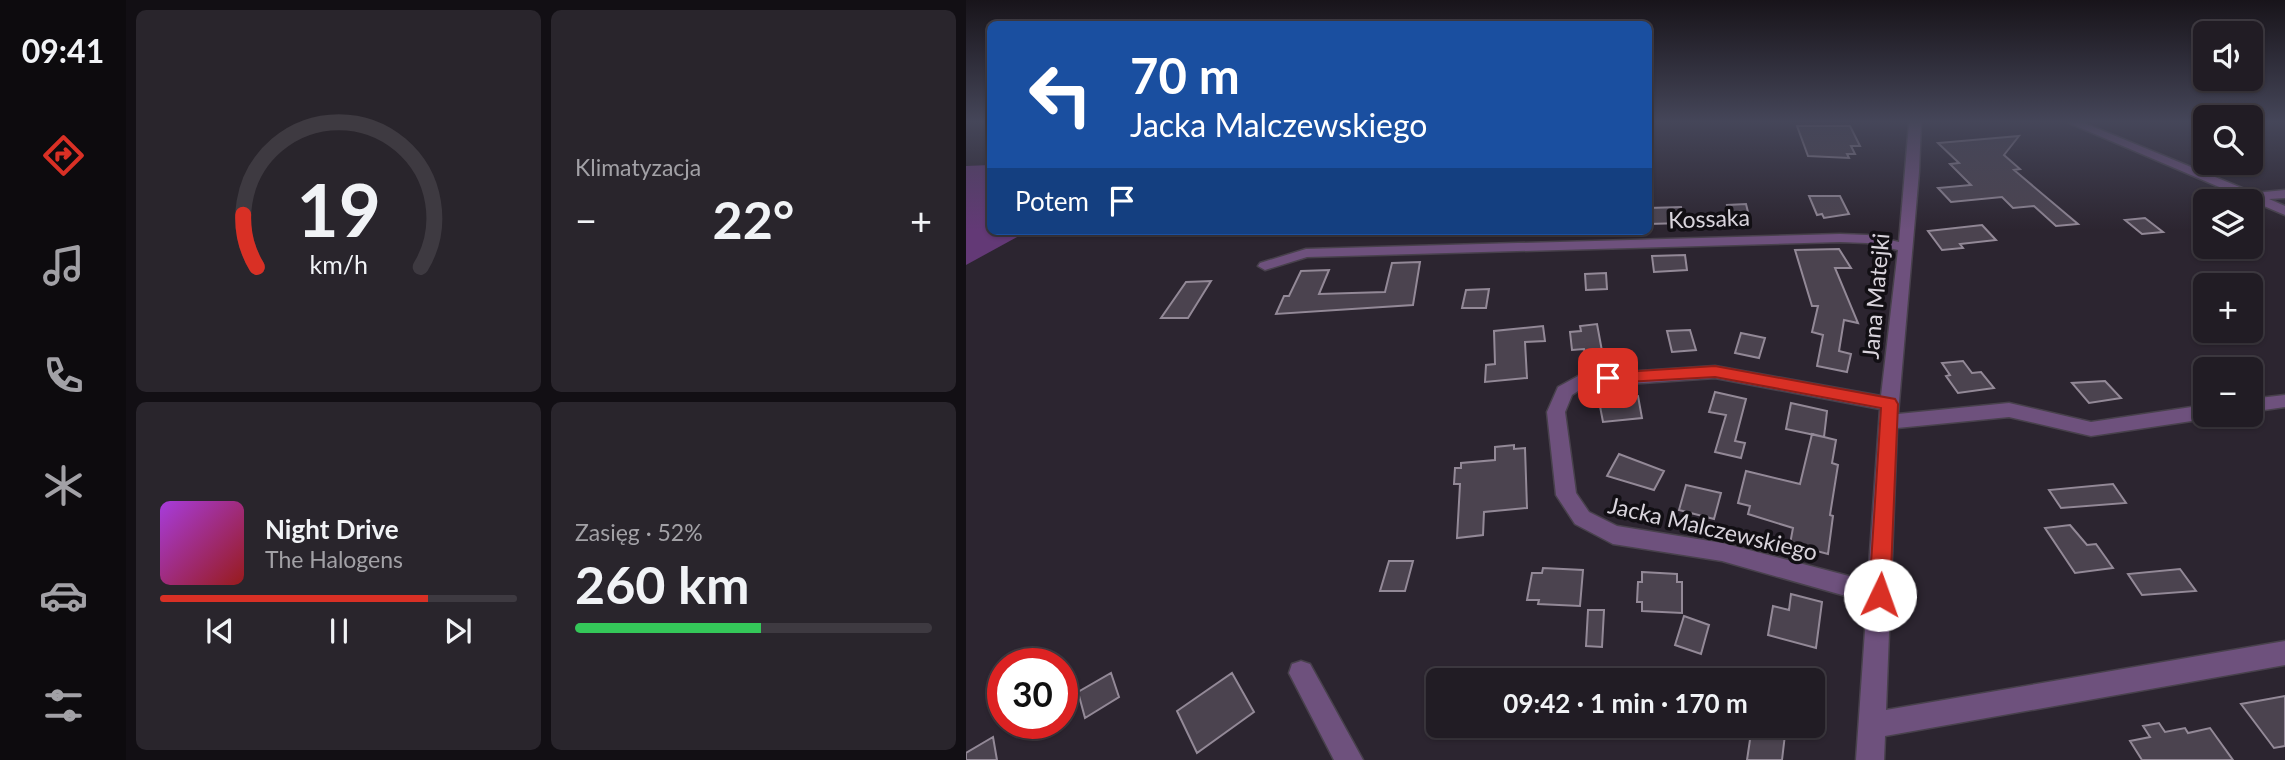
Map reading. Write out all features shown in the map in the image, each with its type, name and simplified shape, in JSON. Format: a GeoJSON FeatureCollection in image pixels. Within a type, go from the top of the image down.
{"type":"FeatureCollection","features":[{"type":"Feature","properties":{"kind":"street","name":"Jana Matejki"},"geometry":{"type":"LineString","coordinates":[[1870,760],[1889,413],[1914,158]]}},
{"type":"Feature","properties":{"kind":"street"},"geometry":{"type":"LineString","coordinates":[[2160,158],[2233,189]]}},
{"type":"Feature","properties":{"kind":"street"},"geometry":{"type":"LineString","coordinates":[[2263,196],[2285,194]]}},
{"type":"Feature","properties":{"kind":"street"},"geometry":{"type":"LineString","coordinates":[[2263,202],[2285,211]]}},
{"type":"Feature","properties":{"kind":"street","name":"Kossaka"},"geometry":{"type":"LineString","coordinates":[[1265,266],[1306,253],[1553,246],[1606,237],[1854,237],[1903,247]]}},
{"type":"Feature","properties":{"kind":"street","name":"Jacka Malczewskiego"},"geometry":{"type":"LineString","coordinates":[[1880,595],[1722,552],[1614,535],[1590,523],[1575,511],[1566,495],[1556,412],[1564,391],[1580,381],[1700,372],[1731,374],[1889,413],[2009,410],[2091,429],[2193,414]]}},
{"type":"Feature","properties":{"kind":"street"},"geometry":{"type":"LineString","coordinates":[[2263,404],[2285,401]]}},
{"type":"Feature","properties":{"kind":"street"},"geometry":{"type":"LineString","coordinates":[[1872,725],[2285,653]]}},
{"type":"Feature","properties":{"kind":"street"},"geometry":{"type":"LineString","coordinates":[[1301,673],[1349,760]]}},
{"type":"Feature","properties":{"kind":"shaded area"},"geometry":{"type":"Polygon","coordinates":[[[987,165],[987,235],[1021,235],[966,265],[966,166],[987,165]]]}},
{"type":"Feature","properties":{"kind":"building"},"geometry":{"type":"Polygon","coordinates":[[[1954,158],[2008,158],[2020,169],[2014,170],[2078,224],[2056,226],[2034,206],[2013,208],[2002,197],[1951,202],[1938,188],[1971,185],[1950,164],[1959,163],[1954,158]]]}},
{"type":"Feature","properties":{"kind":"building"},"geometry":{"type":"Polygon","coordinates":[[[1809,196],[1840,196],[1849,214],[1824,218],[1822,214],[1817,215],[1809,196]]]}},
{"type":"Feature","properties":{"kind":"building"},"geometry":{"type":"Polygon","coordinates":[[[1746,204],[1750,220],[1730,221],[1727,205],[1746,204]]]}},
{"type":"Feature","properties":{"kind":"building"},"geometry":{"type":"Polygon","coordinates":[[[1681,207],[1683,223],[1652,224],[1652,208],[1681,207]]]}},
{"type":"Feature","properties":{"kind":"building"},"geometry":{"type":"Polygon","coordinates":[[[2145,218],[2163,232],[2142,234],[2125,220],[2145,218]]]}},
{"type":"Feature","properties":{"kind":"building"},"geometry":{"type":"Polygon","coordinates":[[[1982,225],[1996,240],[1960,244],[1963,248],[1942,250],[1928,231],[1982,225]]]}},
{"type":"Feature","properties":{"kind":"building"},"geometry":{"type":"Polygon","coordinates":[[[1839,249],[1851,268],[1835,268],[1858,323],[1844,320],[1839,351],[1851,354],[1847,372],[1817,366],[1823,335],[1812,332],[1818,306],[1812,306],[1795,250],[1839,249]]]}},
{"type":"Feature","properties":{"kind":"building"},"geometry":{"type":"Polygon","coordinates":[[[1685,255],[1687,270],[1654,272],[1652,256],[1685,255]]]}},
{"type":"Feature","properties":{"kind":"building"},"geometry":{"type":"Polygon","coordinates":[[[1420,262],[1413,305],[1276,314],[1284,296],[1289,296],[1301,271],[1329,270],[1319,294],[1385,292],[1392,263],[1420,262]]]}},
{"type":"Feature","properties":{"kind":"building"},"geometry":{"type":"Polygon","coordinates":[[[1606,273],[1607,289],[1586,290],[1585,274],[1606,273]]]}},
{"type":"Feature","properties":{"kind":"building"},"geometry":{"type":"Polygon","coordinates":[[[1211,281],[1188,318],[1161,318],[1186,282],[1211,281]]]}},
{"type":"Feature","properties":{"kind":"building"},"geometry":{"type":"Polygon","coordinates":[[[1489,289],[1486,308],[1462,308],[1466,290],[1489,289]]]}},
{"type":"Feature","properties":{"kind":"building"},"geometry":{"type":"Polygon","coordinates":[[[1597,324],[1602,351],[1585,353],[1584,349],[1572,350],[1570,332],[1581,331],[1580,326],[1597,324]]]}},
{"type":"Feature","properties":{"kind":"building"},"geometry":{"type":"Polygon","coordinates":[[[1543,326],[1545,341],[1525,342],[1527,378],[1485,382],[1486,365],[1495,364],[1494,331],[1543,326]]]}},
{"type":"Feature","properties":{"kind":"building"},"geometry":{"type":"Polygon","coordinates":[[[1690,330],[1696,350],[1672,352],[1667,331],[1690,330]]]}},
{"type":"Feature","properties":{"kind":"building"},"geometry":{"type":"Polygon","coordinates":[[[1741,333],[1765,338],[1759,358],[1735,353],[1741,333]]]}},
{"type":"Feature","properties":{"kind":"building"},"geometry":{"type":"Polygon","coordinates":[[[1963,361],[1972,373],[1981,372],[1994,388],[1958,393],[1946,376],[1950,375],[1942,363],[1963,361]]]}},
{"type":"Feature","properties":{"kind":"building"},"geometry":{"type":"Polygon","coordinates":[[[2105,381],[2121,398],[2089,403],[2072,383],[2105,381]]]}},
{"type":"Feature","properties":{"kind":"building"},"geometry":{"type":"Polygon","coordinates":[[[1715,392],[1746,399],[1735,441],[1745,443],[1741,458],[1715,452],[1726,415],[1709,412],[1715,392]]]}},
{"type":"Feature","properties":{"kind":"building"},"geometry":{"type":"Polygon","coordinates":[[[1638,396],[1642,418],[1603,422],[1599,401],[1638,396]]]}},
{"type":"Feature","properties":{"kind":"building"},"geometry":{"type":"Polygon","coordinates":[[[1791,403],[1827,411],[1824,437],[1786,429],[1791,403]]]}},
{"type":"Feature","properties":{"kind":"building"},"geometry":{"type":"Polygon","coordinates":[[[1812,434],[1836,440],[1832,463],[1838,465],[1830,515],[1833,516],[1828,554],[1790,544],[1793,528],[1748,514],[1750,506],[1738,503],[1746,471],[1800,484],[1812,434]]]}},
{"type":"Feature","properties":{"kind":"building"},"geometry":{"type":"Polygon","coordinates":[[[1514,445],[1514,449],[1525,448],[1527,508],[1484,512],[1483,535],[1457,538],[1460,484],[1454,484],[1455,468],[1461,468],[1461,463],[1495,460],[1495,447],[1514,445]]]}},
{"type":"Feature","properties":{"kind":"building"},"geometry":{"type":"Polygon","coordinates":[[[1619,454],[1664,471],[1654,490],[1607,476],[1619,454]]]}},
{"type":"Feature","properties":{"kind":"building"},"geometry":{"type":"Polygon","coordinates":[[[2113,484],[2126,503],[2061,508],[2049,490],[2113,484]]]}},
{"type":"Feature","properties":{"kind":"building"},"geometry":{"type":"Polygon","coordinates":[[[1686,485],[1721,493],[1714,519],[1679,510],[1686,485]]]}},
{"type":"Feature","properties":{"kind":"building"},"geometry":{"type":"Polygon","coordinates":[[[2070,525],[2087,545],[2096,544],[2113,568],[2075,573],[2045,528],[2070,525]]]}},
{"type":"Feature","properties":{"kind":"building"},"geometry":{"type":"Polygon","coordinates":[[[1389,561],[1413,561],[1405,591],[1380,591],[1389,561]]]}},
{"type":"Feature","properties":{"kind":"building"},"geometry":{"type":"Polygon","coordinates":[[[1543,568],[1583,570],[1580,606],[1538,604],[1539,600],[1527,600],[1532,573],[1542,573],[1543,568]]]}},
{"type":"Feature","properties":{"kind":"building"},"geometry":{"type":"Polygon","coordinates":[[[2180,569],[2196,591],[2142,595],[2128,574],[2180,569]]]}},
{"type":"Feature","properties":{"kind":"building"},"geometry":{"type":"Polygon","coordinates":[[[1642,572],[1677,574],[1677,582],[1682,582],[1682,613],[1642,611],[1642,602],[1637,602],[1638,582],[1642,582],[1642,572]]]}},
{"type":"Feature","properties":{"kind":"building"},"geometry":{"type":"Polygon","coordinates":[[[1791,594],[1822,602],[1816,648],[1768,635],[1773,606],[1789,610],[1791,594]]]}},
{"type":"Feature","properties":{"kind":"building"},"geometry":{"type":"Polygon","coordinates":[[[1588,610],[1604,610],[1602,647],[1586,646],[1588,610]]]}},
{"type":"Feature","properties":{"kind":"building"},"geometry":{"type":"Polygon","coordinates":[[[1684,616],[1709,625],[1701,654],[1675,645],[1684,616]]]}},
{"type":"Feature","properties":{"kind":"building"},"geometry":{"type":"Polygon","coordinates":[[[1111,673],[1119,697],[1085,718],[1078,692],[1111,673]]]}},
{"type":"Feature","properties":{"kind":"building"},"geometry":{"type":"Polygon","coordinates":[[[1232,673],[1254,712],[1197,753],[1177,711],[1232,673]]]}},
{"type":"Feature","properties":{"kind":"building"},"geometry":{"type":"Polygon","coordinates":[[[2285,696],[2285,746],[2274,748],[2241,704],[2285,696]]]}},
{"type":"Feature","properties":{"kind":"building"},"geometry":{"type":"Polygon","coordinates":[[[2159,723],[2165,732],[2185,728],[2188,733],[2210,728],[2233,760],[2142,760],[2130,741],[2150,737],[2143,726],[2159,723]]]}},
{"type":"Feature","properties":{"kind":"building"},"geometry":{"type":"Polygon","coordinates":[[[1750,738],[1785,738],[1782,760],[1747,760],[1750,738]]]}},
{"type":"Feature","properties":{"kind":"building"},"geometry":{"type":"Polygon","coordinates":[[[993,739],[997,760],[966,760],[966,753],[993,739]]]}},
{"type":"Feature","properties":{"kind":"route"},"geometry":{"type":"LineString","coordinates":[[1608,378],[1715,372],[1889,404],[1880,595]]}}]}
